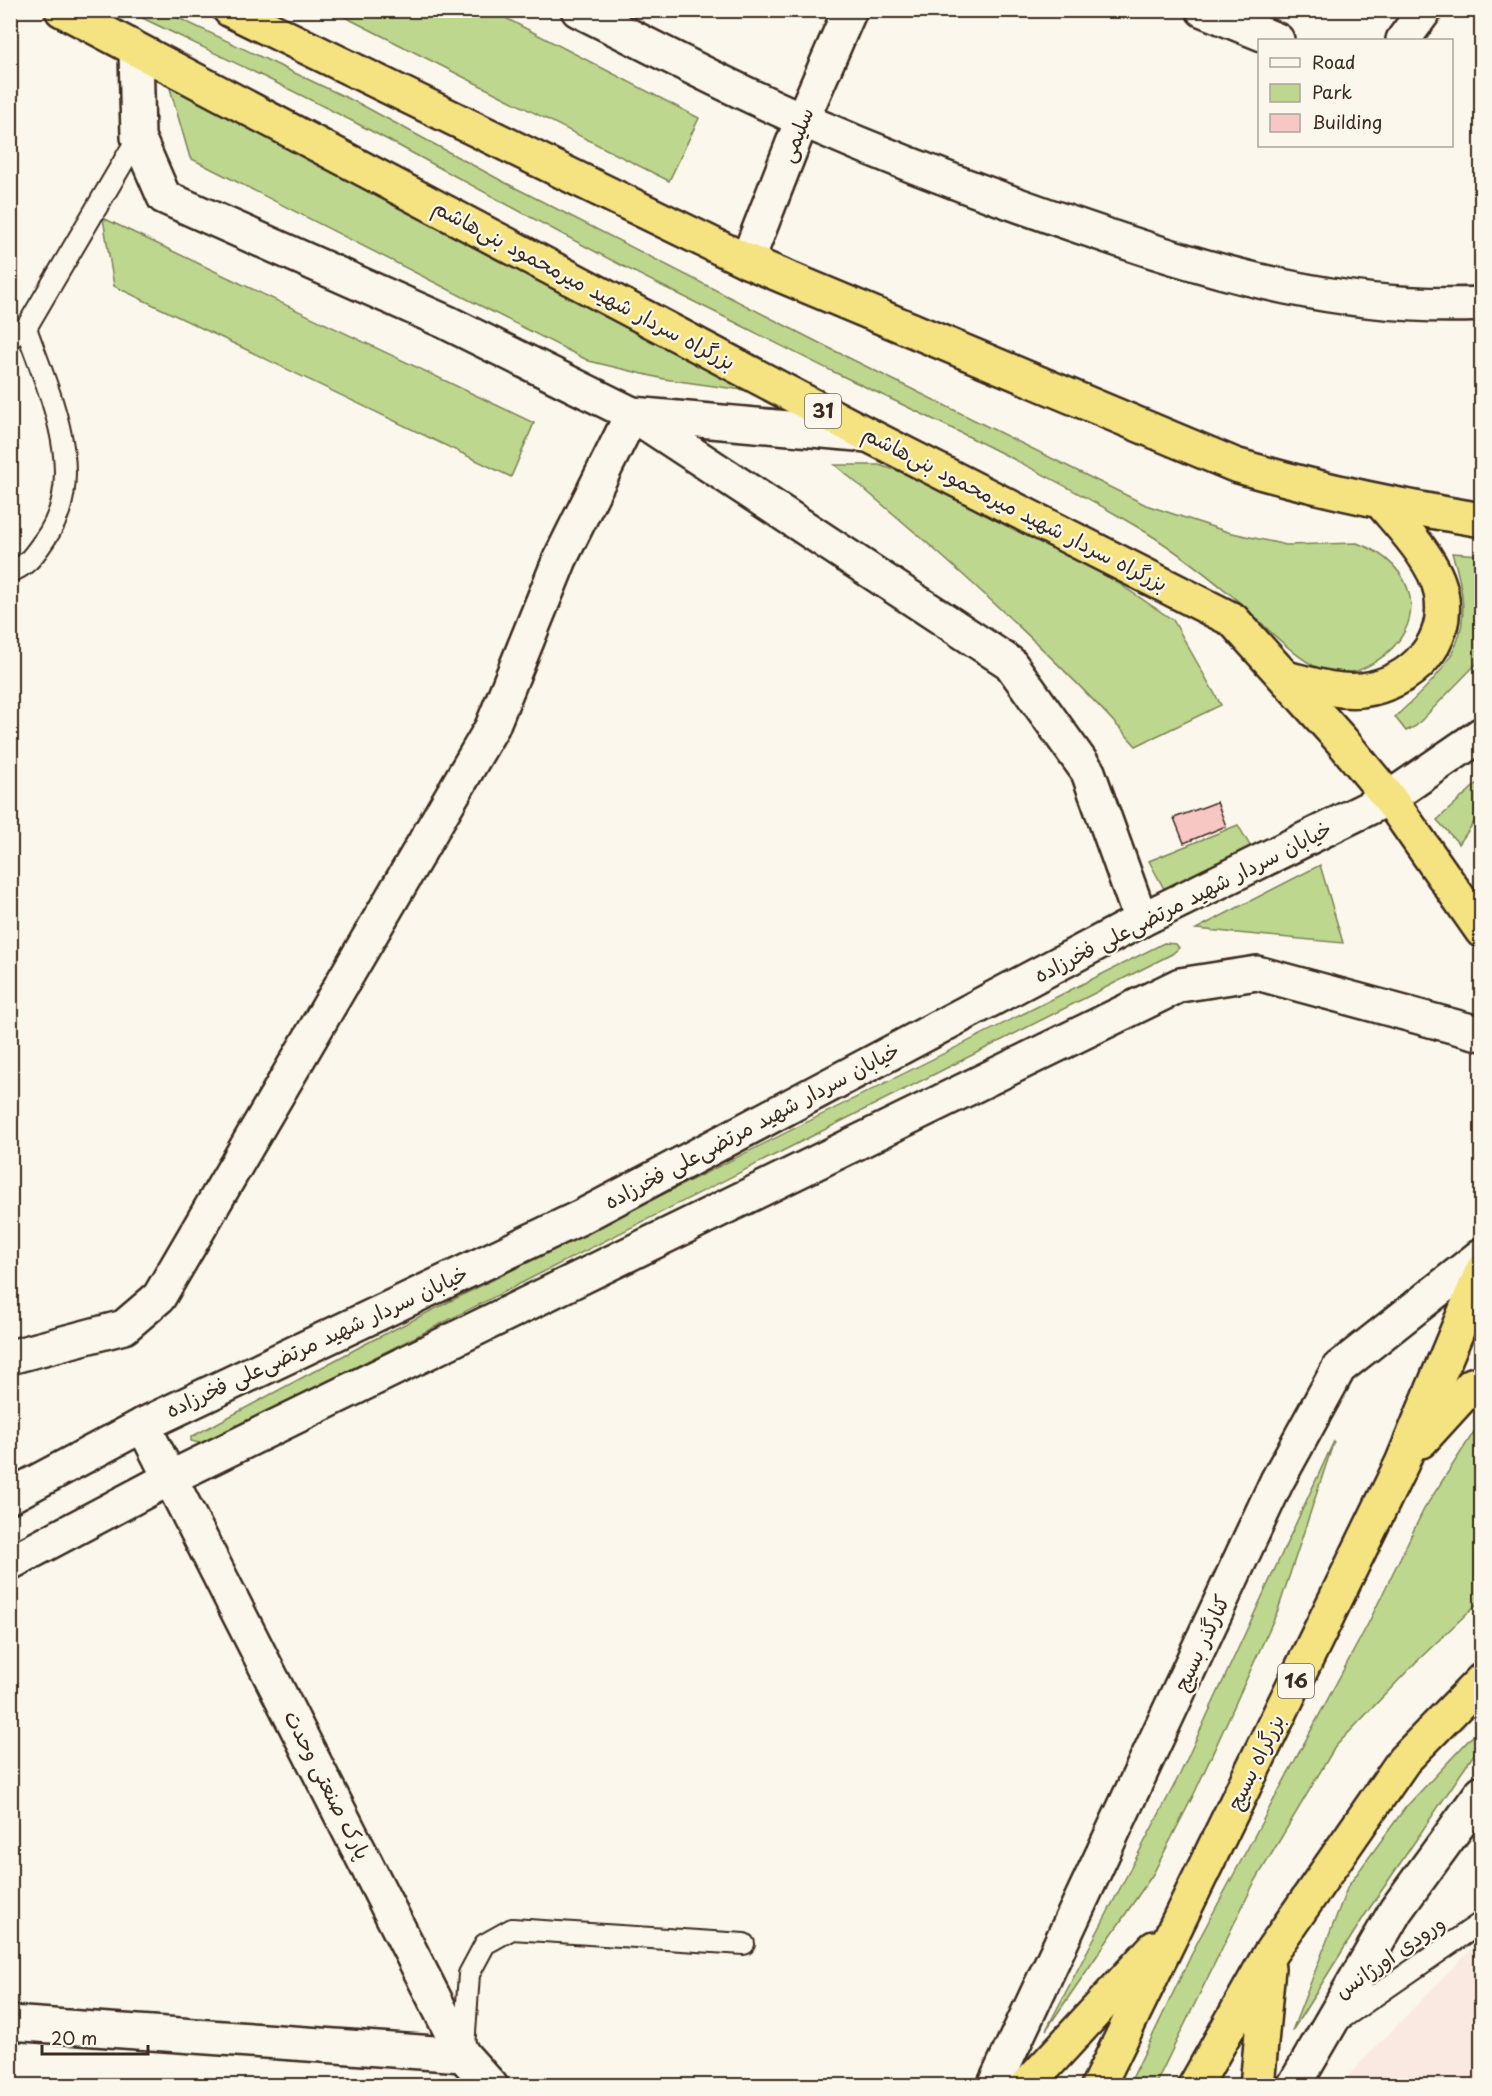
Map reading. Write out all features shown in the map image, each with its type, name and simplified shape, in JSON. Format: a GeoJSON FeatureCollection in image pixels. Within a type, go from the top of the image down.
{"type":"FeatureCollection","features":[{"type":"Feature","properties":{"kind":"highway","name":"بزرگراه سردار شهید میرمحمود بنی‌هاشم"},"geometry":{"type":"LineString","coordinates":[[63,10],[868,435],[1233,620],[1389,798],[1482,931]]}},
{"type":"Feature","properties":{"kind":"highway"},"geometry":{"type":"LineString","coordinates":[[230,10],[747,261],[1235,465],[1304,485],[1381,502],[1482,520]]}},
{"type":"Feature","properties":{"kind":"highway"},"geometry":{"type":"LineString","coordinates":[[1286,678],[1328,688],[1361,690],[1397,680],[1410,672],[1425,658],[1434,642],[1442,619],[1441,592],[1432,570],[1410,536],[1381,502]]}},
{"type":"Feature","properties":{"kind":"highway","name":"بزرگراه بسیج"},"geometry":{"type":"LineString","coordinates":[[1098,2085],[1402,1463],[1482,1271]]}},
{"type":"Feature","properties":{"kind":"highway"},"geometry":{"type":"LineString","coordinates":[[1402,1463],[1452,1405],[1472,1385],[1482,1382]]}},
{"type":"Feature","properties":{"kind":"highway"},"geometry":{"type":"LineString","coordinates":[[1195,2085],[1269,1955],[1404,1760],[1482,1680]]}},
{"type":"Feature","properties":{"kind":"highway"},"geometry":{"type":"LineString","coordinates":[[1027,2085],[1178,1923]]}},
{"type":"Feature","properties":{"kind":"highway"},"geometry":{"type":"LineString","coordinates":[[1257,2085],[1269,1955]]}},
{"type":"Feature","properties":{"kind":"street"},"geometry":{"type":"LineString","coordinates":[[578,10],[802,120],[1026,209],[1194,266],[1271,285],[1376,301],[1482,304]]}},
{"type":"Feature","properties":{"kind":"street","name":"سلیمی"},"geometry":{"type":"LineString","coordinates":[[747,261],[802,120],[849,10]]}},
{"type":"Feature","properties":{"kind":"street"},"geometry":{"type":"LineString","coordinates":[[1203,10],[1275,39]]}},
{"type":"Feature","properties":{"kind":"street"},"geometry":{"type":"LineString","coordinates":[[1404,39],[1425,10]]}},
{"type":"Feature","properties":{"kind":"street"},"geometry":{"type":"LineString","coordinates":[[136,50],[138,137],[164,197],[435,317],[632,414],[1010,663],[1088,772],[1141,920]]}},
{"type":"Feature","properties":{"kind":"street"},"geometry":{"type":"LineString","coordinates":[[632,414],[868,435]]}},
{"type":"Feature","properties":{"kind":"street"},"geometry":{"type":"LineString","coordinates":[[10,1357],[124,1328],[159,1297],[492,727],[560,559],[632,414]]}},
{"type":"Feature","properties":{"kind":"street","name":"خیابان سردار شهید مرتضی‌علی فخرزاده"},"geometry":{"type":"LineString","coordinates":[[10,1496],[143,1425],[579,1218],[1141,920],[1389,798],[1482,734]]}},
{"type":"Feature","properties":{"kind":"street"},"geometry":{"type":"LineString","coordinates":[[10,1563],[172,1478],[1180,985],[1257,973],[1482,1034]]}},
{"type":"Feature","properties":{"kind":"street","name":"کنارگذر بسیج"},"geometry":{"type":"LineString","coordinates":[[994,2085],[1277,1481],[1339,1368],[1482,1255]]}},
{"type":"Feature","properties":{"kind":"street","name":"پارک صنعتی وحدت"},"geometry":{"type":"LineString","coordinates":[[143,1425],[172,1478],[463,2055],[491,2085]]}},
{"type":"Feature","properties":{"kind":"street"},"geometry":{"type":"LineString","coordinates":[[1294,2085],[1396,1910],[1482,1792]]}},
{"type":"Feature","properties":{"kind":"street"},"geometry":{"type":"LineString","coordinates":[[10,2023],[463,2055]]}},
{"type":"Feature","properties":{"kind":"lane"},"geometry":{"type":"LineString","coordinates":[[10,572],[25,567],[55,527],[67,482],[59,423],[19,333],[138,137]]}},
{"type":"Feature","properties":{"kind":"lane","name":"ورودی اورژانس"},"geometry":{"type":"LineString","coordinates":[[1325,2031],[1482,1922]]}},
{"type":"Feature","properties":{"kind":"lane"},"geometry":{"type":"LineString","coordinates":[[463,2055],[469,1974],[485,1944],[512,1929],[744,1944]]}},
{"type":"Feature","properties":{"kind":"shaded area"},"geometry":{"type":"Polygon","coordinates":[[[1481,1941],[1481,2085],[1339,2085],[1471,1949],[1481,1941]]]}},
{"type":"Feature","properties":{"kind":"green space"},"geometry":{"type":"Polygon","coordinates":[[[128,11],[164,11],[360,104],[502,181],[837,352],[1146,505],[1228,532],[1286,545],[1357,543],[1377,553],[1393,565],[1404,580],[1410,597],[1410,614],[1405,631],[1393,647],[1367,667],[1343,674],[1324,671],[1281,642],[1231,595],[1184,558],[1146,532],[1098,504],[987,446],[620,265],[394,143],[128,11]]]}},
{"type":"Feature","properties":{"kind":"green space"},"geometry":{"type":"Polygon","coordinates":[[[333,11],[492,11],[699,118],[669,181],[333,11]]]}},
{"type":"Feature","properties":{"kind":"green space"},"geometry":{"type":"Polygon","coordinates":[[[163,64],[779,395],[664,379],[589,361],[190,158],[163,64]]]}},
{"type":"Feature","properties":{"kind":"green space"},"geometry":{"type":"Polygon","coordinates":[[[103,218],[534,423],[511,477],[114,286],[103,218]]]}},
{"type":"Feature","properties":{"kind":"green space"},"geometry":{"type":"Polygon","coordinates":[[[835,465],[879,465],[941,484],[1109,577],[1173,620],[1221,705],[1136,746],[1065,671],[991,600],[835,465]]]}},
{"type":"Feature","properties":{"kind":"green space"},"geometry":{"type":"Polygon","coordinates":[[[1452,553],[1481,555],[1481,659],[1416,726],[1406,731],[1395,717],[1433,680],[1446,663],[1456,646],[1461,627],[1463,606],[1460,581],[1452,553]]]}},
{"type":"Feature","properties":{"kind":"green space"},"geometry":{"type":"Polygon","coordinates":[[[1481,780],[1481,812],[1459,844],[1437,820],[1481,780]]]}},
{"type":"Feature","properties":{"kind":"green space"},"geometry":{"type":"Polygon","coordinates":[[[1238,825],[1257,858],[1170,900],[1149,861],[1238,825]]]}},
{"type":"Feature","properties":{"kind":"green space"},"geometry":{"type":"Polygon","coordinates":[[[1320,865],[1343,943],[1196,929],[1320,865]]]}},
{"type":"Feature","properties":{"kind":"green space"},"geometry":{"type":"Polygon","coordinates":[[[1164,943],[1176,944],[1179,948],[1172,954],[203,1444],[191,1441],[191,1437],[369,1342],[1164,943]]]}},
{"type":"Feature","properties":{"kind":"green space"},"geometry":{"type":"Polygon","coordinates":[[[1481,1421],[1481,1600],[1416,1662],[1335,1747],[1253,1885],[1155,2085],[1129,2085],[1197,1943],[1368,1624],[1424,1509],[1481,1421]]]}},
{"type":"Feature","properties":{"kind":"green space"},"geometry":{"type":"Polygon","coordinates":[[[1334,1441],[1278,1610],[1195,1792],[1153,1874],[1046,2030],[1180,1774],[1334,1441]]]}},
{"type":"Feature","properties":{"kind":"green space"},"geometry":{"type":"Polygon","coordinates":[[[1481,1727],[1481,1744],[1363,1918],[1292,2031],[1348,1886],[1405,1808],[1481,1727]]]}},
{"type":"Feature","properties":{"kind":"building"},"geometry":{"type":"Polygon","coordinates":[[[1217,802],[1226,826],[1184,843],[1174,818],[1217,802]]]}}]}
